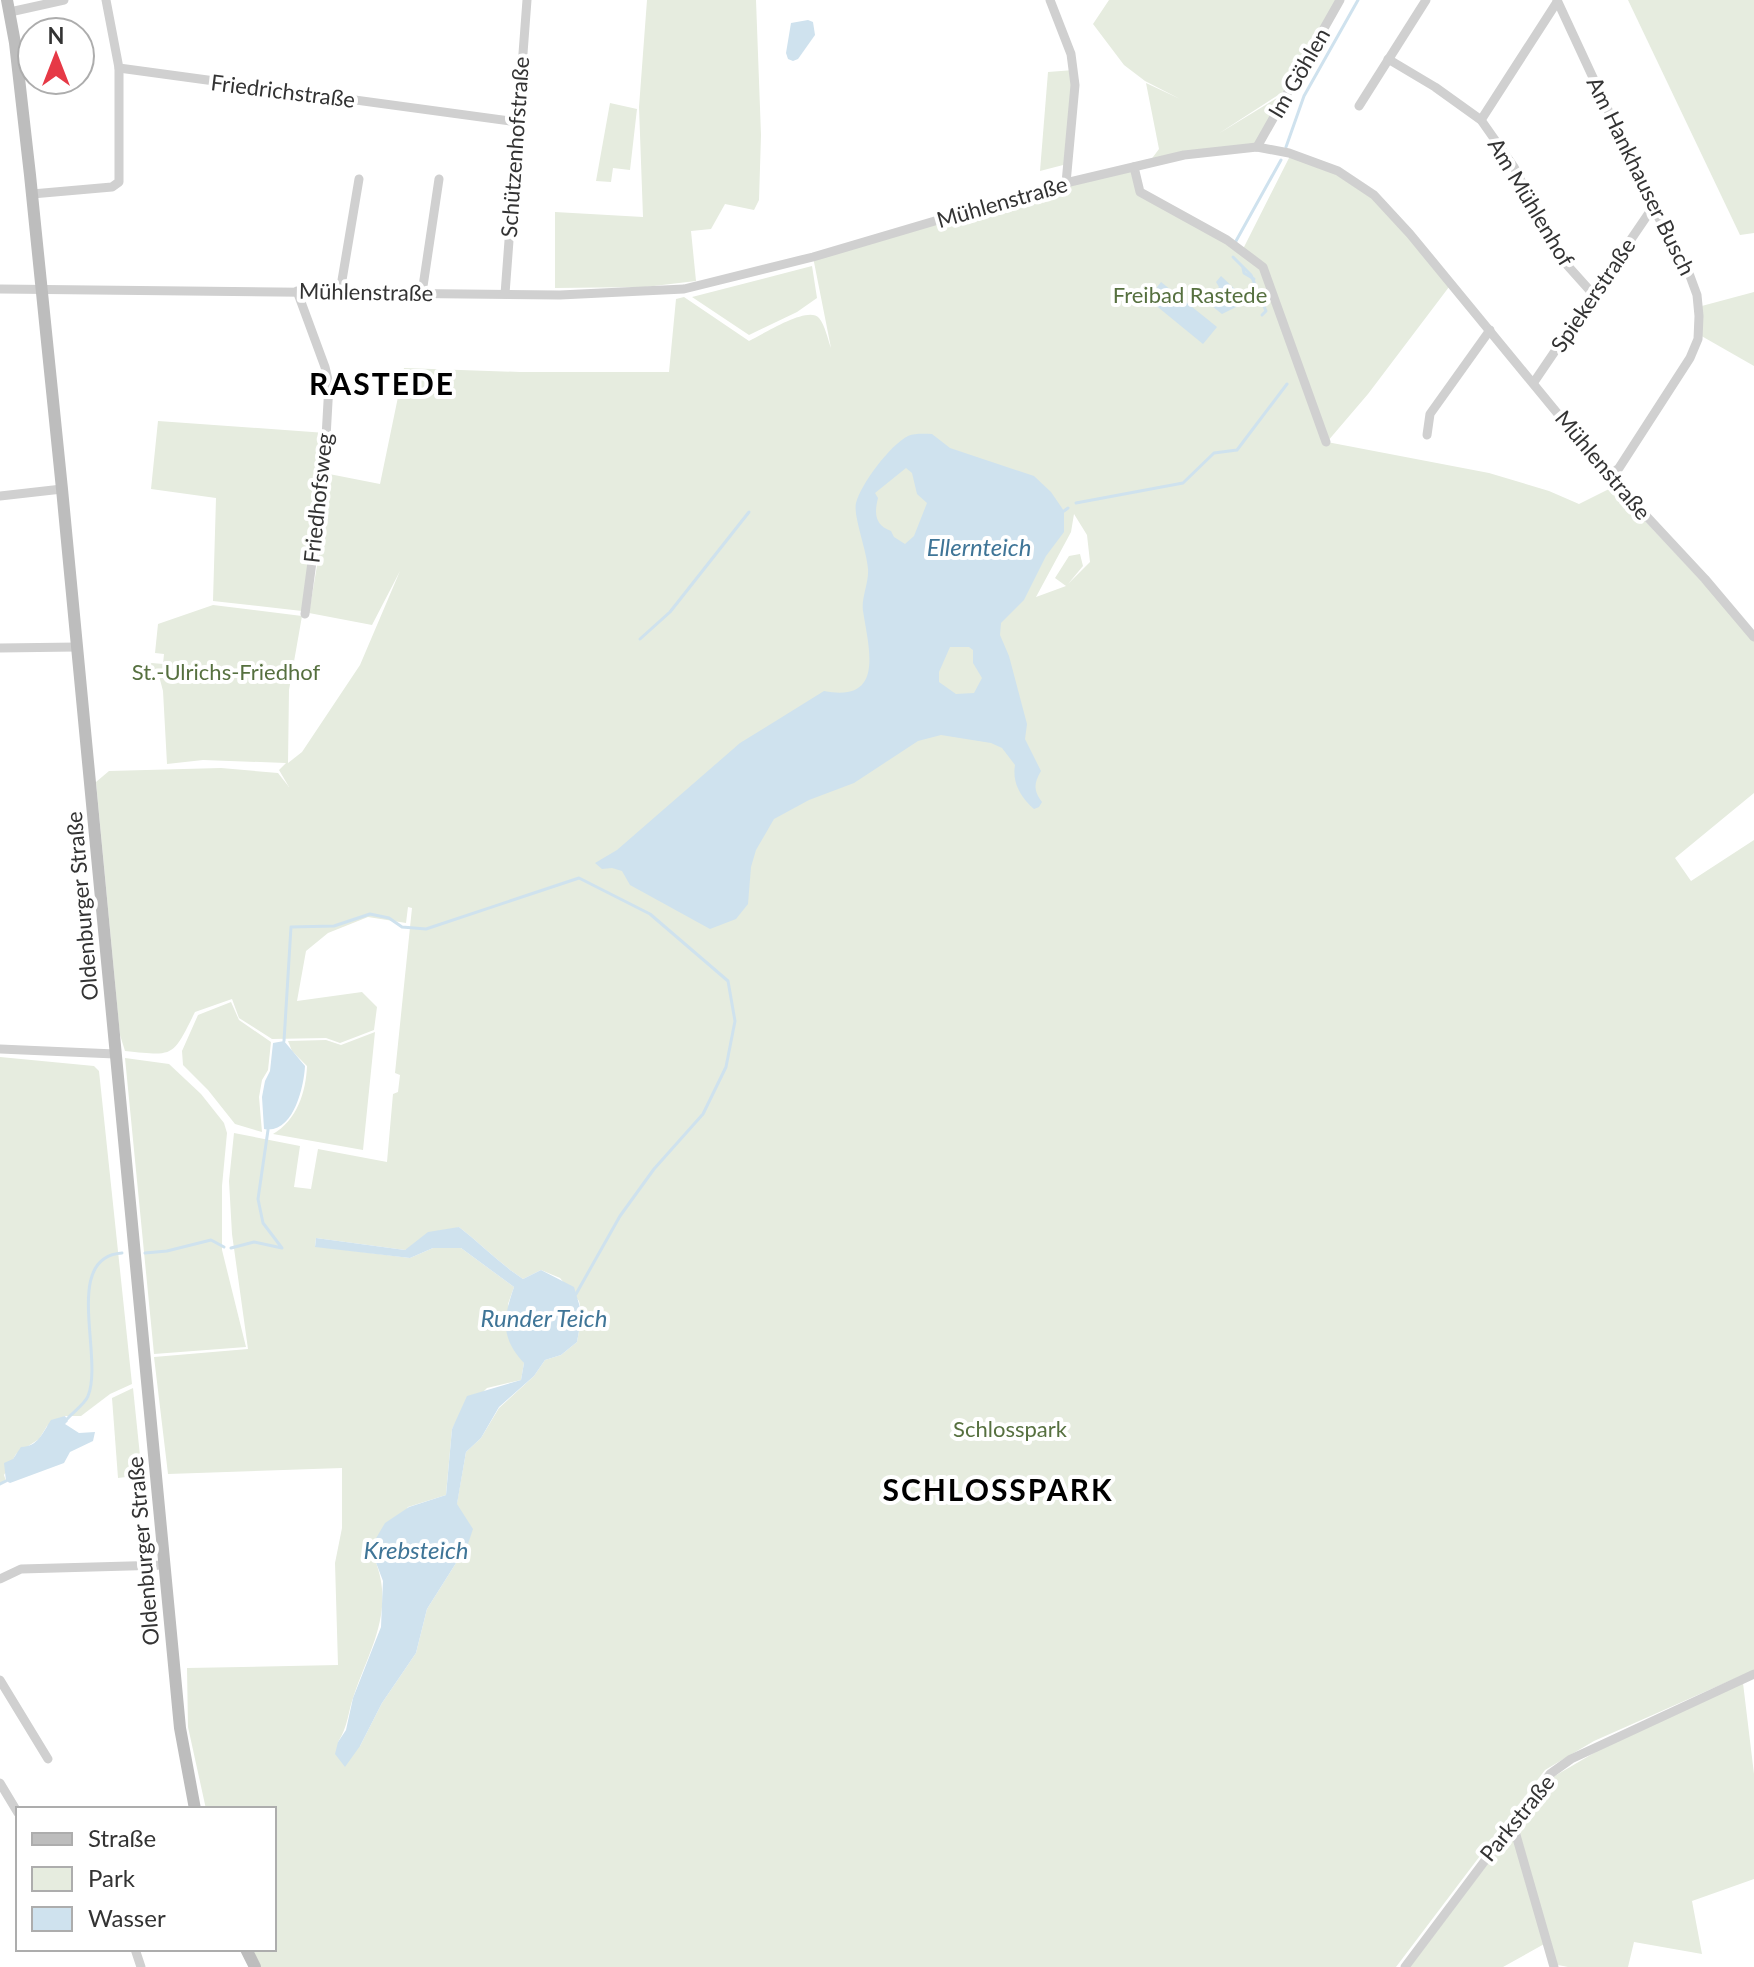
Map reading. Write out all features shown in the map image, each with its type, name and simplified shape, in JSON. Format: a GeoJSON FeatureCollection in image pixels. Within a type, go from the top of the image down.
{"type":"FeatureCollection","features":[{"type":"Feature","properties":{"kind":"street"},"geometry":{"type":"LineString","coordinates":[[8,6],[64,0]]}},
{"type":"Feature","properties":{"kind":"street"},"geometry":{"type":"LineString","coordinates":[[32,194],[112,187],[119,182],[119,68],[106,0]]}},
{"type":"Feature","properties":{"kind":"street","name":"Schützenhofstraße"},"geometry":{"type":"LineString","coordinates":[[505,294],[527,0]]}},
{"type":"Feature","properties":{"kind":"street"},"geometry":{"type":"LineString","coordinates":[[1050,0],[1071,54],[1075,74],[1076,97],[1066,183]]}},
{"type":"Feature","properties":{"kind":"street","name":"Im Göhlen"},"geometry":{"type":"LineString","coordinates":[[1257,147],[1340,0]]}},
{"type":"Feature","properties":{"kind":"street"},"geometry":{"type":"LineString","coordinates":[[1359,106],[1426,0]]}},
{"type":"Feature","properties":{"kind":"street"},"geometry":{"type":"LineString","coordinates":[[1481,120],[1557,1]]}},
{"type":"Feature","properties":{"kind":"street","name":"Am Hankhauser Busch"},"geometry":{"type":"LineString","coordinates":[[1557,1],[1653,207],[1694,285],[1699,316],[1698,339],[1680,375],[1619,468],[1609,476]]}},
{"type":"Feature","properties":{"kind":"street","name":"Oldenburger Straße"},"geometry":{"type":"LineString","coordinates":[[8,6],[42,288],[180,1728],[195,1807]]}},
{"type":"Feature","properties":{"kind":"street","name":"Am Mühlenhof"},"geometry":{"type":"LineString","coordinates":[[1388,59],[1481,120],[1514,167],[1552,242],[1567,265],[1593,294]]}},
{"type":"Feature","properties":{"kind":"street","name":"Friedrichstraße"},"geometry":{"type":"LineString","coordinates":[[119,68],[517,122]]}},
{"type":"Feature","properties":{"kind":"street","name":"Mühlenstraße"},"geometry":{"type":"LineString","coordinates":[[0,289],[505,294],[605,294],[684,289],[813,257],[1066,183],[1214,150],[1257,147],[1315,160],[1351,178],[1374,195],[1534,382],[1609,476],[1705,579],[1754,637]]}},
{"type":"Feature","properties":{"kind":"street"},"geometry":{"type":"LineString","coordinates":[[1134,167],[1140,192],[1227,240],[1263,267],[1326,442]]}},
{"type":"Feature","properties":{"kind":"street"},"geometry":{"type":"LineString","coordinates":[[340,292],[359,179]]}},
{"type":"Feature","properties":{"kind":"street"},"geometry":{"type":"LineString","coordinates":[[422,293],[439,179]]}},
{"type":"Feature","properties":{"kind":"street","name":"Spiekerstraße"},"geometry":{"type":"LineString","coordinates":[[1534,382],[1653,207]]}},
{"type":"Feature","properties":{"kind":"street","name":"Friedhofsweg"},"geometry":{"type":"LineString","coordinates":[[297,291],[329,384],[324,473],[305,614]]}},
{"type":"Feature","properties":{"kind":"street"},"geometry":{"type":"LineString","coordinates":[[1427,435],[1430,414],[1490,330]]}},
{"type":"Feature","properties":{"kind":"street"},"geometry":{"type":"LineString","coordinates":[[0,496],[62,489]]}},
{"type":"Feature","properties":{"kind":"street"},"geometry":{"type":"LineString","coordinates":[[0,648],[77,647]]}},
{"type":"Feature","properties":{"kind":"street"},"geometry":{"type":"LineString","coordinates":[[0,1049],[115,1054]]}},
{"type":"Feature","properties":{"kind":"street"},"geometry":{"type":"LineString","coordinates":[[0,1579],[21,1569],[165,1565]]}},
{"type":"Feature","properties":{"kind":"street","name":"Parkstraße"},"geometry":{"type":"LineString","coordinates":[[1405,1967],[1550,1774],[1571,1759],[1754,1674]]}},
{"type":"Feature","properties":{"kind":"street"},"geometry":{"type":"LineString","coordinates":[[0,1680],[48,1759]]}},
{"type":"Feature","properties":{"kind":"street"},"geometry":{"type":"LineString","coordinates":[[0,1783],[16,1810]]}},
{"type":"Feature","properties":{"kind":"street"},"geometry":{"type":"LineString","coordinates":[[1512,1821],[1554,1967]]}},
{"type":"Feature","properties":{"kind":"green space"},"geometry":{"type":"Polygon","coordinates":[[[647,0],[756,0],[761,135],[759,200],[754,210],[725,204],[711,229],[691,231],[696,281],[645,287],[555,288],[555,212],[643,217],[639,107],[647,0]]]}},
{"type":"Feature","properties":{"kind":"green space"},"geometry":{"type":"Polygon","coordinates":[[[1109,0],[1337,0],[1286,90],[1218,134],[1285,93],[1256,144],[1150,161],[1159,149],[1146,83],[1180,99],[1145,81],[1124,65],[1093,24],[1109,0]]]}},
{"type":"Feature","properties":{"kind":"green space"},"geometry":{"type":"Polygon","coordinates":[[[1628,0],[1754,0],[1754,233],[1740,235],[1628,0]]]}},
{"type":"Feature","properties":{"kind":"green space"},"geometry":{"type":"Polygon","coordinates":[[[1074,70],[1067,164],[1040,171],[1048,72],[1074,70]]]}},
{"type":"Feature","properties":{"kind":"green space"},"geometry":{"type":"Polygon","coordinates":[[[610,103],[637,109],[630,170],[613,168],[611,182],[596,181],[610,103]]]}},
{"type":"Feature","properties":{"kind":"green space","name":"Schlosspark"},"geometry":{"type":"Polygon","coordinates":[[[1290,156],[1304,157],[1374,195],[1452,283],[1368,394],[1327,442],[1489,473],[1549,491],[1579,504],[1613,487],[1754,637],[1754,793],[1675,858],[1691,881],[1754,840],[1754,1670],[1594,1741],[1545,1770],[1396,1967],[261,1967],[253,1951],[276,1951],[276,1807],[206,1807],[188,1727],[187,1668],[338,1665],[335,1563],[342,1528],[342,1468],[168,1474],[154,1357],[248,1349],[232,1234],[229,1181],[234,1133],[300,1146],[294,1187],[311,1189],[318,1149],[387,1162],[393,1094],[398,1092],[400,1075],[395,1073],[412,908],[408,907],[406,923],[368,917],[328,933],[306,951],[297,1001],[362,992],[377,1007],[374,1030],[340,1043],[326,1038],[272,1039],[239,1018],[232,999],[195,1012],[170,1051],[125,1051],[120,1035],[96,782],[109,771],[221,768],[278,773],[289,787],[279,770],[286,763],[203,760],[167,764],[163,691],[158,672],[140,669],[141,662],[163,664],[164,654],[155,653],[158,624],[213,605],[302,616],[289,690],[288,763],[302,752],[360,665],[400,571],[372,625],[309,613],[324,524],[317,520],[302,611],[213,601],[216,498],[151,489],[158,421],[326,433],[324,473],[380,484],[404,368],[669,372],[676,299],[684,297],[749,341],[795,318],[813,315],[825,328],[831,348],[813,257],[1054,187],[1132,169],[1138,192],[1243,249],[1290,156]],[[1074,514],[1071,532],[1036,597],[1066,586],[1055,578],[1069,556],[1080,554],[1083,566],[1068,584],[1090,562],[1087,535],[1074,514]],[[459,1227],[405,1250],[316,1238],[315,1246],[410,1258],[433,1248],[461,1248],[514,1287],[508,1304],[524,1363],[521,1380],[487,1388],[459,1416],[452,1429],[446,1494],[457,1503],[466,1452],[481,1438],[499,1408],[534,1376],[545,1360],[561,1355],[577,1342],[582,1314],[579,1301],[560,1278],[541,1270],[523,1279],[459,1227]],[[446,1495],[408,1507],[375,1560],[382,1596],[378,1629],[338,1742],[360,1746],[382,1703],[416,1653],[427,1609],[468,1544],[446,1495]]]}},
{"type":"Feature","properties":{"kind":"green space"},"geometry":{"type":"Polygon","coordinates":[[[812,266],[817,298],[797,312],[749,335],[692,297],[812,266]]]}},
{"type":"Feature","properties":{"kind":"green space"},"geometry":{"type":"Polygon","coordinates":[[[1754,292],[1754,366],[1698,334],[1698,307],[1754,292]]]}},
{"type":"Feature","properties":{"kind":"green space"},"geometry":{"type":"Polygon","coordinates":[[[231,1002],[239,1020],[271,1042],[268,1070],[262,1080],[259,1097],[262,1132],[235,1124],[183,1065],[182,1051],[198,1015],[231,1002]]]}},
{"type":"Feature","properties":{"kind":"green space"},"geometry":{"type":"Polygon","coordinates":[[[375,1032],[363,1150],[273,1134],[294,1113],[306,1076],[307,1066],[292,1051],[288,1041],[326,1040],[341,1045],[375,1032]]]}},
{"type":"Feature","properties":{"kind":"green space"},"geometry":{"type":"Polygon","coordinates":[[[0,1057],[94,1066],[99,1071],[132,1384],[110,1394],[81,1416],[65,1416],[47,1426],[39,1439],[16,1454],[4,1475],[6,1481],[0,1484],[0,1057]]]}},
{"type":"Feature","properties":{"kind":"green space"},"geometry":{"type":"Polygon","coordinates":[[[125,1058],[169,1064],[201,1094],[224,1123],[227,1133],[222,1186],[222,1250],[246,1347],[154,1354],[125,1058]]]}},
{"type":"Feature","properties":{"kind":"green space"},"geometry":{"type":"Polygon","coordinates":[[[133,1388],[142,1475],[118,1478],[112,1398],[133,1388]]]}},
{"type":"Feature","properties":{"kind":"green space"},"geometry":{"type":"Polygon","coordinates":[[[1743,1683],[1754,1774],[1754,1879],[1692,1901],[1702,1954],[1634,1942],[1628,1967],[1568,1967],[1553,1964],[1546,1943],[1503,1967],[1410,1967],[1553,1777],[1599,1750],[1743,1683]]]}},
{"type":"Feature","properties":{"kind":"water"},"geometry":{"type":"Polygon","coordinates":[[[813,22],[815,35],[798,59],[788,59],[786,53],[791,23],[813,22]]]}},
{"type":"Feature","properties":{"kind":"water"},"geometry":{"type":"Polygon","coordinates":[[[1221,276],[1241,295],[1236,304],[1238,306],[1222,314],[1207,302],[1219,287],[1216,282],[1221,276]]]}},
{"type":"Feature","properties":{"kind":"water"},"geometry":{"type":"Polygon","coordinates":[[[1161,282],[1217,327],[1203,344],[1148,299],[1161,282]]]}},
{"type":"Feature","properties":{"kind":"water","name":"Ellernteich"},"geometry":{"type":"Polygon","coordinates":[[[932,434],[950,448],[1034,476],[1051,492],[1064,511],[1064,532],[1046,556],[1024,600],[1001,623],[1000,635],[1009,656],[1027,724],[1025,739],[1041,771],[1036,786],[1042,802],[1039,807],[1034,809],[1021,795],[1016,784],[1015,765],[1002,748],[991,743],[941,735],[918,741],[854,783],[809,800],[774,819],[756,850],[751,867],[748,904],[736,919],[710,929],[630,885],[622,871],[602,869],[595,863],[617,850],[740,743],[824,691],[843,693],[857,689],[865,681],[869,656],[863,606],[868,569],[856,503],[870,476],[893,448],[908,436],[932,434]],[[906,468],[875,493],[879,522],[905,544],[914,536],[927,503],[917,494],[912,473],[906,468]],[[950,647],[939,672],[939,682],[956,694],[974,693],[982,678],[973,663],[973,650],[969,647],[950,647]]]}},
{"type":"Feature","properties":{"kind":"water"},"geometry":{"type":"Polygon","coordinates":[[[284,1041],[305,1066],[302,1086],[295,1108],[282,1125],[264,1129],[262,1097],[270,1071],[273,1043],[284,1041]]]}},
{"type":"Feature","properties":{"kind":"water"},"geometry":{"type":"Polygon","coordinates":[[[459,1227],[523,1279],[541,1270],[574,1287],[582,1314],[577,1342],[561,1355],[545,1360],[534,1376],[499,1407],[481,1438],[466,1452],[457,1504],[473,1529],[468,1544],[427,1609],[416,1653],[382,1703],[360,1746],[345,1767],[335,1754],[338,1742],[346,1730],[353,1698],[381,1627],[383,1581],[375,1560],[375,1540],[385,1523],[409,1507],[446,1495],[452,1429],[467,1396],[521,1380],[524,1363],[507,1336],[506,1318],[514,1287],[461,1248],[433,1248],[410,1258],[315,1247],[316,1238],[405,1250],[428,1232],[459,1227]]]}},
{"type":"Feature","properties":{"kind":"water"},"geometry":{"type":"Polygon","coordinates":[[[65,1416],[68,1421],[65,1424],[79,1433],[95,1432],[93,1441],[70,1452],[64,1463],[10,1483],[6,1481],[4,1463],[13,1459],[21,1447],[36,1442],[51,1420],[65,1416]]]}},
{"type":"Feature","properties":{"kind":"waterway"},"geometry":{"type":"LineString","coordinates":[[1286,147],[1304,96],[1358,0]]}},
{"type":"Feature","properties":{"kind":"waterway"},"geometry":{"type":"LineString","coordinates":[[1236,241],[1281,160]]}},
{"type":"Feature","properties":{"kind":"waterway"},"geometry":{"type":"LineString","coordinates":[[1233,257],[1251,275],[1266,311],[1262,315]]}},
{"type":"Feature","properties":{"kind":"waterway"},"geometry":{"type":"LineString","coordinates":[[1243,268],[1244,273],[1254,279]]}},
{"type":"Feature","properties":{"kind":"waterway"},"geometry":{"type":"LineString","coordinates":[[1076,503],[1183,483],[1214,453],[1237,450],[1287,384]]}},
{"type":"Feature","properties":{"kind":"waterway"},"geometry":{"type":"LineString","coordinates":[[1064,511],[1068,508]]}},
{"type":"Feature","properties":{"kind":"waterway"},"geometry":{"type":"LineString","coordinates":[[640,639],[670,612],[749,512]]}},
{"type":"Feature","properties":{"kind":"waterway","name":"Runder Teich"},"geometry":{"type":"LineString","coordinates":[[284,1041],[291,927],[334,926],[370,914],[389,918],[402,927],[426,929],[579,878],[650,914],[728,981],[735,1021],[726,1067],[703,1114],[654,1169],[620,1216],[576,1294]]}},
{"type":"Feature","properties":{"kind":"waterway"},"geometry":{"type":"LineString","coordinates":[[231,1248],[254,1242],[282,1248],[263,1223],[258,1199],[268,1130]]}},
{"type":"Feature","properties":{"kind":"waterway"},"geometry":{"type":"LineString","coordinates":[[145,1253],[211,1240],[224,1247]]}},
{"type":"Feature","properties":{"kind":"waterway"},"geometry":{"type":"LineString","coordinates":[[67,1419],[88,1396],[92,1379],[88,1311],[94,1272],[104,1259],[122,1253]]}},
{"type":"Feature","properties":{"kind":"waterway"},"geometry":{"type":"LineString","coordinates":[[0,1484],[6,1481]]}},
{"type":"Feature","properties":{"kind":"district","name":"RASTEDE"},"geometry":{"type":"Point","coordinates":[382,385]}},
{"type":"Feature","properties":{"kind":"district","name":"SCHLOSSPARK"},"geometry":{"type":"Point","coordinates":[998,1491]}},
{"type":"Feature","properties":{"kind":"park label","name":"Freibad Rastede"},"geometry":{"type":"Point","coordinates":[1190,295]}},
{"type":"Feature","properties":{"kind":"park label","name":"St.-Ulrichs-Friedhof"},"geometry":{"type":"Point","coordinates":[226,672]}},
{"type":"Feature","properties":{"kind":"water label","name":"Krebsteich"},"geometry":{"type":"Point","coordinates":[416,1551]}}]}
